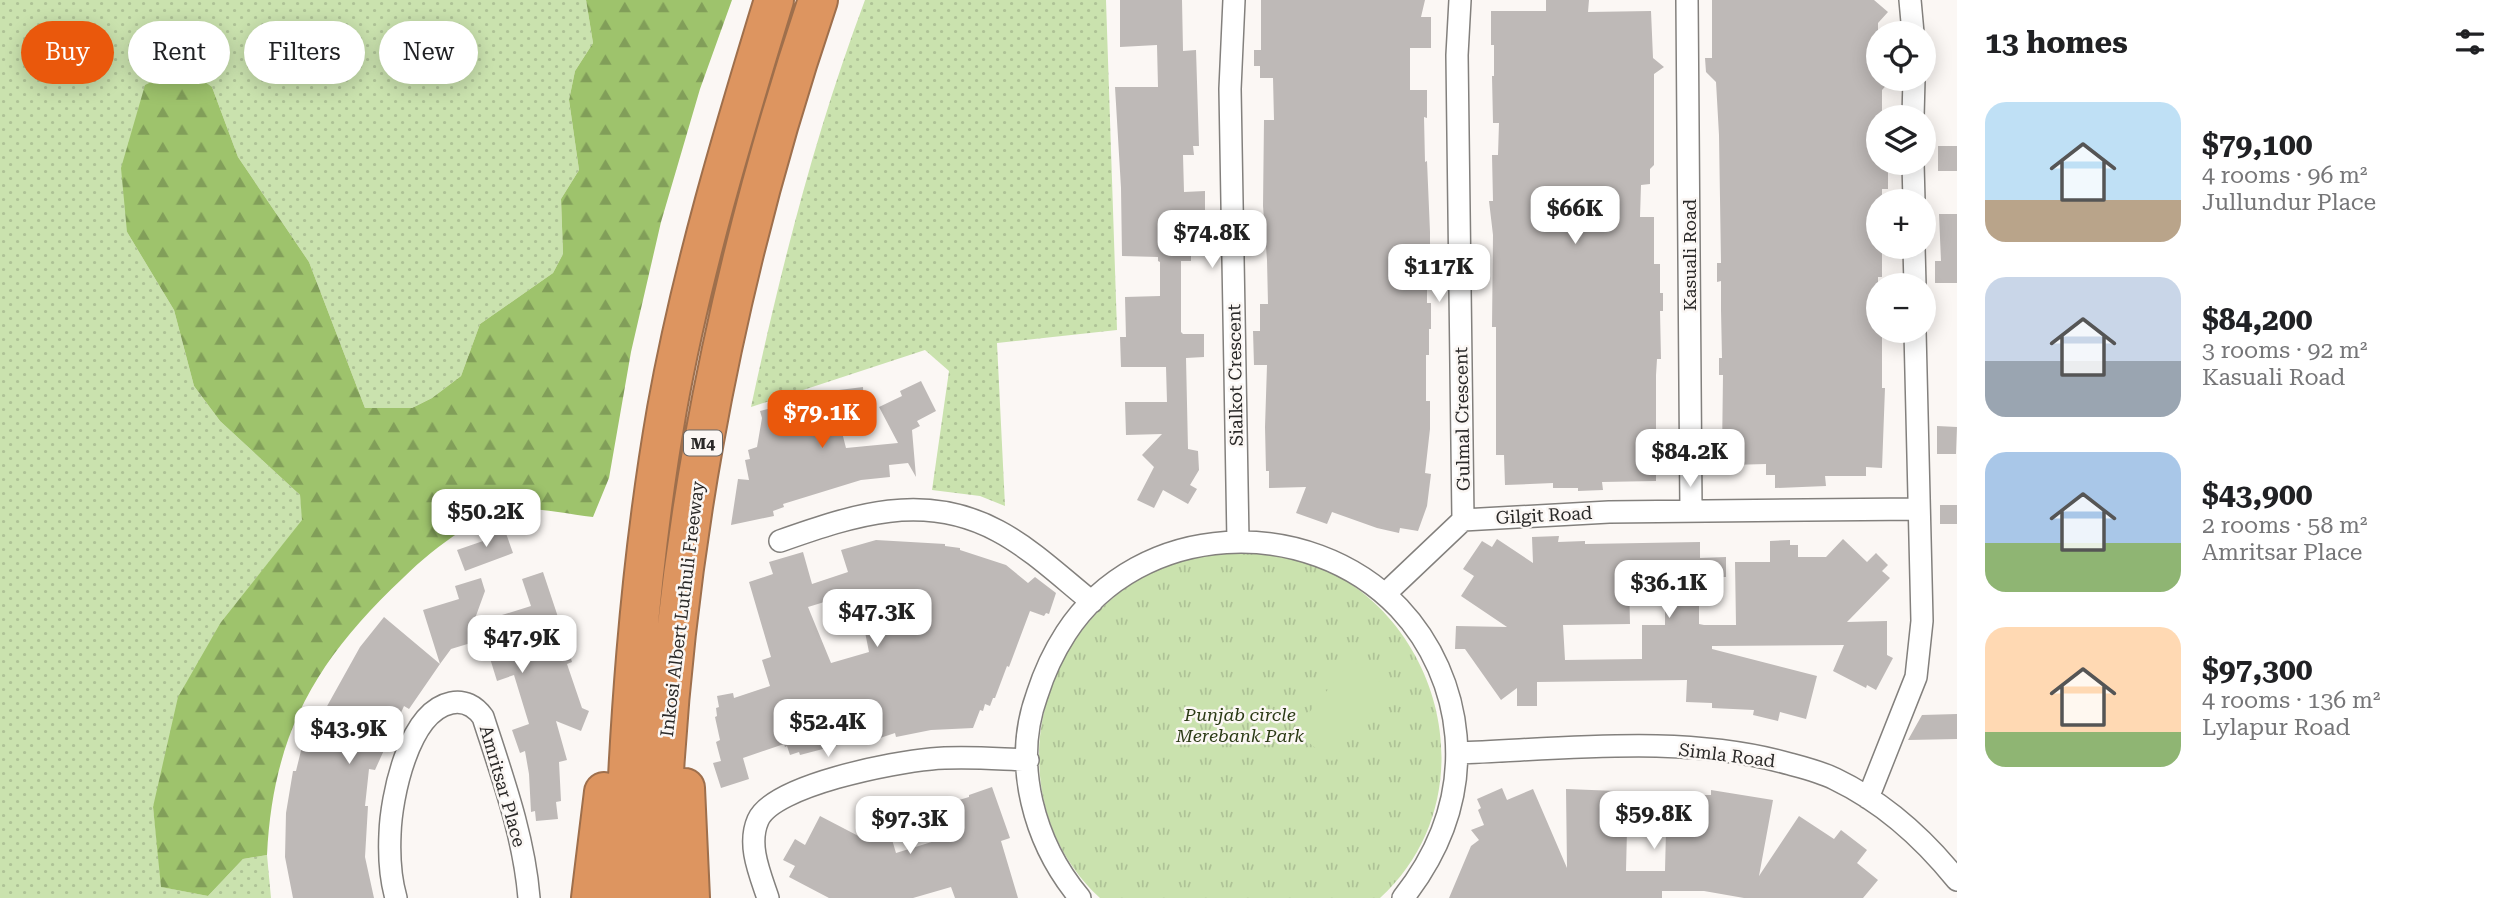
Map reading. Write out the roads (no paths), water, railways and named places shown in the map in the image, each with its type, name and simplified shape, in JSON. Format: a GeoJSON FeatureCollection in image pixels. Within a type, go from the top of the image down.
{"type":"FeatureCollection","features":[{"type":"Feature","properties":{"kind":"highway","name":"Inkosi Albert Luthuli Freeway"},"geometry":{"type":"LineString","coordinates":[[623,898],[627,764],[650,515],[668,407],[691,297],[735,128],[774,0]]}},
{"type":"Feature","properties":{"kind":"highway","name":"Inkosi Albert Luthuli Freeway"},"geometry":{"type":"LineString","coordinates":[[659,898],[660,828],[674,657],[699,470],[737,276],[775,131],[818,0]]}},
{"type":"Feature","properties":{"kind":"highway"},"geometry":{"type":"LineString","coordinates":[[591,898],[617,703],[650,515]]}},
{"type":"Feature","properties":{"kind":"highway"},"geometry":{"type":"LineString","coordinates":[[674,657],[684,745],[690,898]]}},
{"type":"Feature","properties":{"kind":"street","name":"Sialkot Crescent"},"geometry":{"type":"LineString","coordinates":[[1234,0],[1230,89],[1238,541]]}},
{"type":"Feature","properties":{"kind":"street","name":"Gulmal Crescent"},"geometry":{"type":"LineString","coordinates":[[1460,0],[1457,55],[1463,520]]}},
{"type":"Feature","properties":{"kind":"street","name":"Kasuali Road"},"geometry":{"type":"LineString","coordinates":[[1687,0],[1691,510]]}},
{"type":"Feature","properties":{"kind":"street"},"geometry":{"type":"LineString","coordinates":[[1910,0],[1912,21]]}},
{"type":"Feature","properties":{"kind":"street"},"geometry":{"type":"LineString","coordinates":[[1868,798],[1916,677],[1922,621],[1916,343]]}},
{"type":"Feature","properties":{"kind":"street","name":"Gilgit Road"},"geometry":{"type":"LineString","coordinates":[[1463,520],[1608,512],[1918,509]]}},
{"type":"Feature","properties":{"kind":"street"},"geometry":{"type":"LineString","coordinates":[[780,541],[856,516],[891,510],[948,512],[1000,532],[1092,602]]}},
{"type":"Feature","properties":{"kind":"street"},"geometry":{"type":"LineString","coordinates":[[1385,594],[1463,520]]}},
{"type":"Feature","properties":{"kind":"street"},"geometry":{"type":"LineString","coordinates":[[1080,898],[1066,882],[1051,857],[1031,803],[1027,744],[1033,704],[1047,666],[1067,631],[1092,602],[1118,580],[1175,552],[1206,544],[1238,541],[1303,549],[1334,561],[1362,577],[1385,594],[1408,618],[1439,668],[1449,695],[1455,724],[1455,785],[1448,818],[1436,848],[1420,877],[1403,898]]}},
{"type":"Feature","properties":{"kind":"street","name":"Amritsar Place"},"geometry":{"type":"LineString","coordinates":[[396,898],[391,870],[390,831],[395,792],[404,761],[425,721],[445,705],[458,702],[474,708],[483,717],[514,815],[524,857],[529,898]]}},
{"type":"Feature","properties":{"kind":"street","name":"Simla Road"},"geometry":{"type":"LineString","coordinates":[[1457,753],[1667,747],[1765,757],[1833,777],[1868,798],[1926,845],[1957,880]]}},
{"type":"Feature","properties":{"kind":"street"},"geometry":{"type":"LineString","coordinates":[[768,898],[755,855],[754,842],[758,820],[772,803],[853,772],[932,758],[1028,760]]}},
{"type":"Feature","properties":{"kind":"park label","name":"Punjab circle Merebank Park"},"geometry":{"type":"Point","coordinates":[1240,724]}}]}
